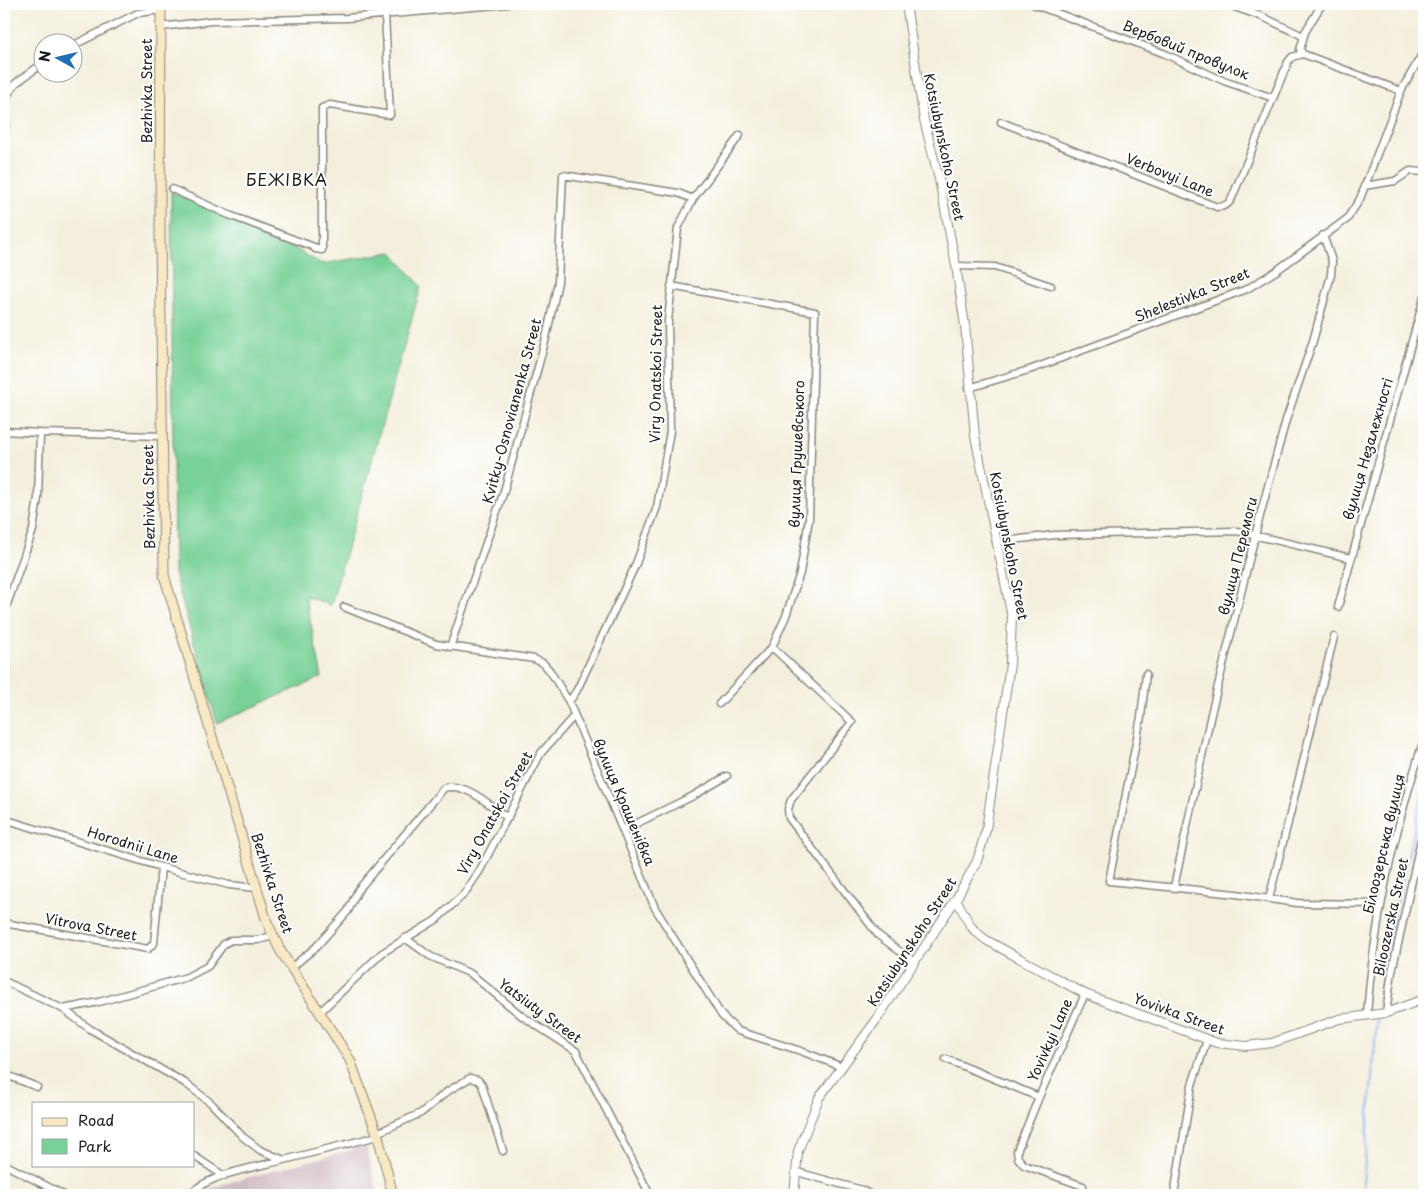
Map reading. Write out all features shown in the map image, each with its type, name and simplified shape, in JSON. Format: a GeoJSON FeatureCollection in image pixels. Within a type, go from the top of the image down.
{"type":"FeatureCollection","features":[{"type":"Feature","properties":{"kind":"main road","name":"Bezhivka Street"},"geometry":{"type":"LineString","coordinates":[[161,7],[164,575],[272,936],[350,1060],[378,1134],[393,1195]]}},
{"type":"Feature","properties":{"kind":"street"},"geometry":{"type":"LineString","coordinates":[[394,4],[395,13]]}},
{"type":"Feature","properties":{"kind":"street"},"geometry":{"type":"LineString","coordinates":[[160,28],[229,20],[312,20],[507,4]]}},
{"type":"Feature","properties":{"kind":"street","name":"Kotsiubynskoho Street"},"geometry":{"type":"LineString","coordinates":[[794,1195],[798,1152],[819,1098],[956,899],[977,861],[986,830],[1010,664],[1012,617],[975,436],[969,388],[965,326],[956,266],[939,180],[924,120],[906,4]]}},
{"type":"Feature","properties":{"kind":"street","name":"Вербовий провулок"},"geometry":{"type":"LineString","coordinates":[[1033,4],[1163,53],[1224,81],[1273,98]]}},
{"type":"Feature","properties":{"kind":"street"},"geometry":{"type":"LineString","coordinates":[[1226,4],[1263,17],[1303,36]]}},
{"type":"Feature","properties":{"kind":"street"},"geometry":{"type":"LineString","coordinates":[[1322,4],[1303,36],[1300,50],[1303,54],[1400,91]]}},
{"type":"Feature","properties":{"kind":"street"},"geometry":{"type":"LineString","coordinates":[[82,41],[138,13],[161,7]]}},
{"type":"Feature","properties":{"kind":"street"},"geometry":{"type":"LineString","coordinates":[[172,189],[229,215],[318,250],[322,108],[330,105],[390,115],[385,15]]}},
{"type":"Feature","properties":{"kind":"street","name":"Shelestivka Street"},"geometry":{"type":"LineString","coordinates":[[969,388],[1032,369],[1247,289],[1276,271],[1347,219],[1360,200],[1400,91],[1424,51]]}},
{"type":"Feature","properties":{"kind":"street","name":"Verbovyi Lane"},"geometry":{"type":"LineString","coordinates":[[1001,122],[1217,207],[1224,207],[1230,204],[1288,62],[1292,57],[1303,54]]}},
{"type":"Feature","properties":{"kind":"street"},"geometry":{"type":"LineString","coordinates":[[4,142],[6,121],[4,99],[16,83],[32,71]]}},
{"type":"Feature","properties":{"kind":"street","name":"Viry Onatskoi Street"},"geometry":{"type":"LineString","coordinates":[[569,702],[577,690],[635,566],[657,507],[670,431],[668,321],[678,228],[693,199],[740,135]]}},
{"type":"Feature","properties":{"kind":"street"},"geometry":{"type":"LineString","coordinates":[[1364,186],[1394,182],[1410,171],[1424,172]]}},
{"type":"Feature","properties":{"kind":"street","name":"Kvitky-Osnovianenka Street"},"geometry":{"type":"LineString","coordinates":[[450,647],[504,491],[546,338],[558,282],[564,175],[678,193],[693,199]]}},
{"type":"Feature","properties":{"kind":"street","name":"вулиця Перемоги"},"geometry":{"type":"LineString","coordinates":[[1174,887],[1210,714],[1256,534],[1286,420],[1314,341],[1331,275],[1332,261],[1323,235]]}},
{"type":"Feature","properties":{"kind":"street"},"geometry":{"type":"LineString","coordinates":[[956,266],[995,267],[1051,286]]}},
{"type":"Feature","properties":{"kind":"street","name":"вулиця Грушевського"},"geometry":{"type":"LineString","coordinates":[[671,286],[815,312],[809,519],[800,573],[786,616],[772,647]]}},
{"type":"Feature","properties":{"kind":"street","name":"вулиця Незалежності"},"geometry":{"type":"LineString","coordinates":[[1338,607],[1350,558],[1424,298]]}},
{"type":"Feature","properties":{"kind":"street"},"geometry":{"type":"LineString","coordinates":[[4,431],[162,436]]}},
{"type":"Feature","properties":{"kind":"street"},"geometry":{"type":"LineString","coordinates":[[4,613],[33,530],[38,498],[40,433]]}},
{"type":"Feature","properties":{"kind":"street"},"geometry":{"type":"LineString","coordinates":[[996,542],[1074,534],[1237,531],[1350,558]]}},
{"type":"Feature","properties":{"kind":"street","name":"вулиця Крашенівка"},"geometry":{"type":"LineString","coordinates":[[344,607],[436,644],[534,659],[550,670],[569,702],[656,908],[722,1016],[738,1031],[801,1051],[842,1067]]}},
{"type":"Feature","properties":{"kind":"street"},"geometry":{"type":"LineString","coordinates":[[1269,899],[1334,637]]}},
{"type":"Feature","properties":{"kind":"street"},"geometry":{"type":"LineString","coordinates":[[719,704],[772,647],[852,722],[792,800],[788,809],[789,818],[878,935],[914,962]]}},
{"type":"Feature","properties":{"kind":"street"},"geometry":{"type":"LineString","coordinates":[[1146,674],[1141,718],[1109,882],[1174,887],[1297,903],[1380,904]]}},
{"type":"Feature","properties":{"kind":"street","name":"Viry Onatskoi Street"},"geometry":{"type":"LineString","coordinates":[[320,1012],[382,953],[436,920],[464,894],[479,872],[541,753],[574,716]]}},
{"type":"Feature","properties":{"kind":"street","name":"Білоозерська вулиця"},"geometry":{"type":"LineString","coordinates":[[1367,1014],[1371,962],[1380,904],[1409,785],[1424,740]]}},
{"type":"Feature","properties":{"kind":"street"},"geometry":{"type":"LineString","coordinates":[[623,830],[685,800],[727,776]]}},
{"type":"Feature","properties":{"kind":"street"},"geometry":{"type":"LineString","coordinates":[[291,968],[316,947],[348,911],[358,890],[444,788],[452,786],[464,788],[508,818]]}},
{"type":"Feature","properties":{"kind":"street","name":"Horodnii Lane"},"geometry":{"type":"LineString","coordinates":[[4,819],[161,867],[229,885],[257,888]]}},
{"type":"Feature","properties":{"kind":"street","name":"Biloozerska Street"},"geometry":{"type":"LineString","coordinates":[[1386,1013],[1392,971],[1424,826]]}},
{"type":"Feature","properties":{"kind":"street","name":"Vitrova Street"},"geometry":{"type":"LineString","coordinates":[[4,923],[148,950],[154,943],[161,867]]}},
{"type":"Feature","properties":{"kind":"street","name":"Yovivka Street"},"geometry":{"type":"LineString","coordinates":[[956,899],[970,925],[986,940],[1085,994],[1171,1024],[1207,1040],[1230,1045],[1272,1043],[1339,1020],[1367,1014],[1386,1013],[1424,999]]}},
{"type":"Feature","properties":{"kind":"street"},"geometry":{"type":"LineString","coordinates":[[63,1009],[99,1002],[187,977],[208,966],[224,944],[231,940],[258,940],[272,936]]}},
{"type":"Feature","properties":{"kind":"street","name":"Yatsiuty Street"},"geometry":{"type":"LineString","coordinates":[[405,938],[430,956],[471,974],[522,1016],[576,1051],[650,1195]]}},
{"type":"Feature","properties":{"kind":"street"},"geometry":{"type":"LineString","coordinates":[[4,981],[63,1009],[90,1029],[185,1083],[211,1103],[243,1137],[260,1150],[284,1160]]}},
{"type":"Feature","properties":{"kind":"street","name":"Yovivkyi Lane"},"geometry":{"type":"LineString","coordinates":[[1083,1186],[1024,1165],[1018,1158],[1017,1151],[1085,994]]}},
{"type":"Feature","properties":{"kind":"street"},"geometry":{"type":"LineString","coordinates":[[1174,1195],[1192,1085],[1207,1040]]}},
{"type":"Feature","properties":{"kind":"street","name":"Yovivkyi Lane"},"geometry":{"type":"LineString","coordinates":[[946,1059],[1039,1097]]}},
{"type":"Feature","properties":{"kind":"street"},"geometry":{"type":"LineString","coordinates":[[4,1074],[37,1087]]}},
{"type":"Feature","properties":{"kind":"street"},"geometry":{"type":"LineString","coordinates":[[189,1195],[202,1185],[224,1176],[378,1134],[420,1113],[448,1091],[470,1078],[478,1080],[482,1085],[503,1151]]}},
{"type":"Feature","properties":{"kind":"street"},"geometry":{"type":"LineString","coordinates":[[195,1157],[224,1176]]}},
{"type":"Feature","properties":{"kind":"street"},"geometry":{"type":"LineString","coordinates":[[4,1164],[64,1195]]}},
{"type":"Feature","properties":{"kind":"street"},"geometry":{"type":"LineString","coordinates":[[797,1172],[862,1190],[871,1195]]}},
{"type":"Feature","properties":{"kind":"shaded area"},"geometry":{"type":"Polygon","coordinates":[[[366,1146],[378,1195],[195,1195],[223,1184],[366,1146]]]}},
{"type":"Feature","properties":{"kind":"green space"},"geometry":{"type":"Polygon","coordinates":[[[171,192],[287,244],[322,264],[392,252],[421,286],[331,605],[305,596],[322,677],[217,723],[174,573],[171,192]]]}},
{"type":"Feature","properties":{"kind":"waterway"},"geometry":{"type":"LineString","coordinates":[[1378,1004],[1390,932],[1424,788]]}},
{"type":"Feature","properties":{"kind":"waterway"},"geometry":{"type":"LineString","coordinates":[[1362,1195],[1377,1020]]}},
{"type":"Feature","properties":{"kind":"district","name":"БЕЖІВКА"},"geometry":{"type":"Point","coordinates":[287,180]}}]}
